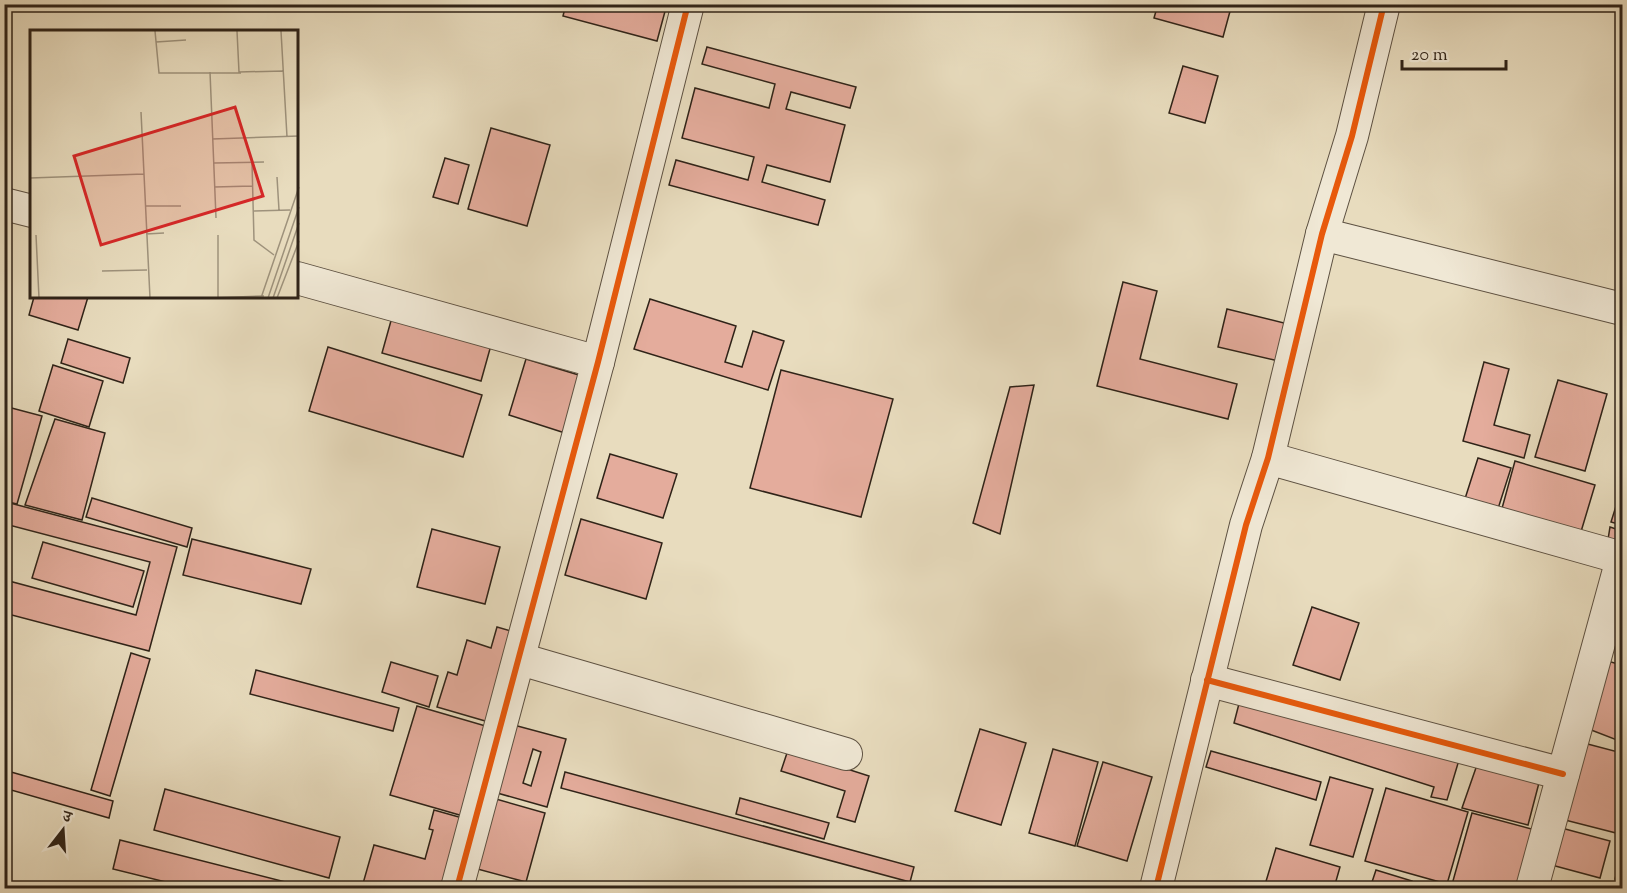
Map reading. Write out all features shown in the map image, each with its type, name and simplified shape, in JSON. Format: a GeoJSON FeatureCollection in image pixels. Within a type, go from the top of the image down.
{"type":"FeatureCollection","features":[{"type":"Feature","properties":{"kind":"street"},"geometry":{"type":"LineString","coordinates":[[457,888],[598,362],[688,4]]}},
{"type":"Feature","properties":{"kind":"street"},"geometry":{"type":"LineString","coordinates":[[1156,888],[1246,525],[1268,458],[1322,234],[1352,136],[1384,4]]}},
{"type":"Feature","properties":{"kind":"street"},"geometry":{"type":"LineString","coordinates":[[4,204],[30,210]]}},
{"type":"Feature","properties":{"kind":"street"},"geometry":{"type":"LineString","coordinates":[[1322,234],[1623,309]]}},
{"type":"Feature","properties":{"kind":"street"},"geometry":{"type":"LineString","coordinates":[[298,278],[598,362]]}},
{"type":"Feature","properties":{"kind":"street"},"geometry":{"type":"LineString","coordinates":[[1268,458],[1623,559],[1532,888]]}},
{"type":"Feature","properties":{"kind":"street"},"geometry":{"type":"LineString","coordinates":[[520,659],[846,754]]}},
{"type":"Feature","properties":{"kind":"street"},"geometry":{"type":"LineString","coordinates":[[1207,680],[1563,774]]}},
{"type":"Feature","properties":{"kind":"building"},"geometry":{"type":"Polygon","coordinates":[[[566,4],[667,4],[657,41],[563,16],[566,4]]]}},
{"type":"Feature","properties":{"kind":"building"},"geometry":{"type":"Polygon","coordinates":[[[1158,4],[1232,4],[1223,37],[1154,18],[1158,4]]]}},
{"type":"Feature","properties":{"kind":"building"},"geometry":{"type":"Polygon","coordinates":[[[707,47],[856,87],[850,108],[791,92],[786,109],[845,125],[830,182],[767,165],[762,182],[825,200],[818,225],[669,185],[676,160],[748,180],[754,157],[682,138],[695,88],[769,108],[775,84],[702,64],[707,47]]]}},
{"type":"Feature","properties":{"kind":"building"},"geometry":{"type":"Polygon","coordinates":[[[1183,66],[1218,76],[1205,123],[1169,113],[1183,66]]]}},
{"type":"Feature","properties":{"kind":"building"},"geometry":{"type":"Polygon","coordinates":[[[491,128],[550,145],[527,226],[468,209],[491,128]]]}},
{"type":"Feature","properties":{"kind":"building"},"geometry":{"type":"Polygon","coordinates":[[[445,158],[469,165],[458,204],[433,197],[445,158]]]}},
{"type":"Feature","properties":{"kind":"building"},"geometry":{"type":"Polygon","coordinates":[[[1123,282],[1157,291],[1140,359],[1237,384],[1228,419],[1097,386],[1123,282]]]}},
{"type":"Feature","properties":{"kind":"building"},"geometry":{"type":"Polygon","coordinates":[[[34,298],[88,298],[78,330],[29,315],[34,298]]]}},
{"type":"Feature","properties":{"kind":"building"},"geometry":{"type":"Polygon","coordinates":[[[650,299],[736,326],[725,362],[742,367],[753,331],[784,341],[768,390],[634,349],[650,299]]]}},
{"type":"Feature","properties":{"kind":"building"},"geometry":{"type":"Polygon","coordinates":[[[1227,309],[1292,325],[1283,362],[1218,347],[1227,309]]]}},
{"type":"Feature","properties":{"kind":"building"},"geometry":{"type":"Polygon","coordinates":[[[394,310],[493,338],[481,381],[382,353],[394,310]]]}},
{"type":"Feature","properties":{"kind":"building"},"geometry":{"type":"Polygon","coordinates":[[[68,339],[130,358],[123,383],[61,363],[68,339]]]}},
{"type":"Feature","properties":{"kind":"building"},"geometry":{"type":"Polygon","coordinates":[[[328,347],[482,395],[463,457],[309,411],[328,347]]]}},
{"type":"Feature","properties":{"kind":"building"},"geometry":{"type":"Polygon","coordinates":[[[526,359],[582,376],[565,433],[509,415],[526,359]]]}},
{"type":"Feature","properties":{"kind":"building"},"geometry":{"type":"Polygon","coordinates":[[[1484,362],[1509,369],[1494,425],[1530,435],[1524,458],[1463,441],[1484,362]]]}},
{"type":"Feature","properties":{"kind":"building"},"geometry":{"type":"Polygon","coordinates":[[[53,365],[103,381],[89,427],[39,411],[53,365]]]}},
{"type":"Feature","properties":{"kind":"building"},"geometry":{"type":"Polygon","coordinates":[[[781,370],[893,399],[861,517],[750,488],[781,370]]]}},
{"type":"Feature","properties":{"kind":"building"},"geometry":{"type":"Polygon","coordinates":[[[1558,380],[1607,394],[1585,471],[1535,457],[1558,380]]]}},
{"type":"Feature","properties":{"kind":"building"},"geometry":{"type":"Polygon","coordinates":[[[1034,385],[1000,534],[973,523],[1010,387],[1034,385]]]}},
{"type":"Feature","properties":{"kind":"building"},"geometry":{"type":"Polygon","coordinates":[[[4,406],[42,416],[17,504],[4,501],[4,406]]]}},
{"type":"Feature","properties":{"kind":"building"},"geometry":{"type":"Polygon","coordinates":[[[55,419],[105,433],[82,520],[25,505],[55,419]]]}},
{"type":"Feature","properties":{"kind":"building"},"geometry":{"type":"Polygon","coordinates":[[[610,454],[677,474],[663,518],[597,498],[610,454]]]}},
{"type":"Feature","properties":{"kind":"building"},"geometry":{"type":"Polygon","coordinates":[[[1478,458],[1511,468],[1496,515],[1463,505],[1478,458]]]}},
{"type":"Feature","properties":{"kind":"building"},"geometry":{"type":"Polygon","coordinates":[[[1515,461],[1595,485],[1580,535],[1501,512],[1515,461]]]}},
{"type":"Feature","properties":{"kind":"building"},"geometry":{"type":"Polygon","coordinates":[[[1622,487],[1622,525],[1611,522],[1622,487]]]}},
{"type":"Feature","properties":{"kind":"building"},"geometry":{"type":"Polygon","coordinates":[[[92,498],[192,528],[187,547],[86,517],[92,498]]]}},
{"type":"Feature","properties":{"kind":"building"},"geometry":{"type":"Polygon","coordinates":[[[10,503],[177,547],[149,651],[4,613],[9,581],[136,615],[150,562],[5,524],[10,503]]]}},
{"type":"Feature","properties":{"kind":"building"},"geometry":{"type":"Polygon","coordinates":[[[581,519],[662,543],[646,599],[565,575],[581,519]]]}},
{"type":"Feature","properties":{"kind":"building"},"geometry":{"type":"Polygon","coordinates":[[[1610,527],[1622,531],[1622,551],[1607,546],[1610,527]]]}},
{"type":"Feature","properties":{"kind":"building"},"geometry":{"type":"Polygon","coordinates":[[[432,529],[500,547],[485,604],[417,587],[432,529]]]}},
{"type":"Feature","properties":{"kind":"building"},"geometry":{"type":"Polygon","coordinates":[[[192,539],[311,569],[301,604],[183,575],[192,539]]]}},
{"type":"Feature","properties":{"kind":"building"},"geometry":{"type":"Polygon","coordinates":[[[43,542],[144,571],[133,607],[32,578],[43,542]]]}},
{"type":"Feature","properties":{"kind":"building"},"geometry":{"type":"Polygon","coordinates":[[[1622,589],[1622,642],[1608,638],[1622,589]]]}},
{"type":"Feature","properties":{"kind":"building"},"geometry":{"type":"Polygon","coordinates":[[[1312,607],[1359,623],[1340,680],[1293,665],[1312,607]]]}},
{"type":"Feature","properties":{"kind":"building"},"geometry":{"type":"Polygon","coordinates":[[[497,627],[525,635],[499,725],[437,707],[448,672],[457,675],[467,640],[491,648],[497,627]]]}},
{"type":"Feature","properties":{"kind":"building"},"geometry":{"type":"Polygon","coordinates":[[[131,653],[150,659],[110,796],[91,790],[131,653]]]}},
{"type":"Feature","properties":{"kind":"building"},"geometry":{"type":"Polygon","coordinates":[[[1600,659],[1622,665],[1622,742],[1586,728],[1600,659]]]}},
{"type":"Feature","properties":{"kind":"building"},"geometry":{"type":"Polygon","coordinates":[[[391,662],[438,676],[429,707],[382,692],[391,662]]]}},
{"type":"Feature","properties":{"kind":"building"},"geometry":{"type":"Polygon","coordinates":[[[256,670],[399,708],[393,731],[250,694],[256,670]]]}},
{"type":"Feature","properties":{"kind":"building"},"geometry":{"type":"Polygon","coordinates":[[[1241,696],[1459,760],[1447,800],[1431,797],[1434,787],[1234,723],[1241,696]]]}},
{"type":"Feature","properties":{"kind":"building"},"geometry":{"type":"Polygon","coordinates":[[[417,706],[489,727],[463,816],[390,795],[417,706]]]}},
{"type":"Feature","properties":{"kind":"building"},"geometry":{"type":"Polygon","coordinates":[[[510,724],[566,739],[547,807],[490,791],[510,724]],[[533,749],[523,783],[531,786],[541,752],[533,749]]]}},
{"type":"Feature","properties":{"kind":"building"},"geometry":{"type":"Polygon","coordinates":[[[980,729],[1026,743],[1001,825],[955,811],[980,729]]]}},
{"type":"Feature","properties":{"kind":"building"},"geometry":{"type":"Polygon","coordinates":[[[1580,742],[1622,753],[1620,834],[1561,819],[1580,742]]]}},
{"type":"Feature","properties":{"kind":"building"},"geometry":{"type":"Polygon","coordinates":[[[1053,749],[1098,762],[1075,846],[1029,833],[1053,749]]]}},
{"type":"Feature","properties":{"kind":"building"},"geometry":{"type":"Polygon","coordinates":[[[788,750],[869,776],[855,822],[837,817],[845,791],[781,771],[788,750]]]}},
{"type":"Feature","properties":{"kind":"building"},"geometry":{"type":"Polygon","coordinates":[[[1211,751],[1321,782],[1316,800],[1206,767],[1211,751]]]}},
{"type":"Feature","properties":{"kind":"building"},"geometry":{"type":"Polygon","coordinates":[[[1103,762],[1152,777],[1127,861],[1077,846],[1103,762]]]}},
{"type":"Feature","properties":{"kind":"building"},"geometry":{"type":"Polygon","coordinates":[[[1478,762],[1540,779],[1528,825],[1462,808],[1478,762]]]}},
{"type":"Feature","properties":{"kind":"building"},"geometry":{"type":"Polygon","coordinates":[[[4,770],[113,801],[109,818],[4,788],[4,770]]]}},
{"type":"Feature","properties":{"kind":"building"},"geometry":{"type":"Polygon","coordinates":[[[565,772],[914,867],[910,882],[561,788],[565,772]]]}},
{"type":"Feature","properties":{"kind":"building"},"geometry":{"type":"Polygon","coordinates":[[[1330,777],[1373,789],[1353,857],[1310,845],[1330,777]]]}},
{"type":"Feature","properties":{"kind":"building"},"geometry":{"type":"Polygon","coordinates":[[[1386,788],[1468,812],[1447,884],[1365,861],[1386,788]]]}},
{"type":"Feature","properties":{"kind":"building"},"geometry":{"type":"Polygon","coordinates":[[[165,789],[340,837],[329,878],[154,830],[165,789]]]}},
{"type":"Feature","properties":{"kind":"building"},"geometry":{"type":"Polygon","coordinates":[[[489,797],[545,813],[526,882],[470,867],[489,797]]]}},
{"type":"Feature","properties":{"kind":"building"},"geometry":{"type":"Polygon","coordinates":[[[740,798],[829,823],[824,839],[736,814],[740,798]]]}},
{"type":"Feature","properties":{"kind":"building"},"geometry":{"type":"Polygon","coordinates":[[[434,810],[466,819],[447,888],[362,887],[374,845],[425,859],[433,830],[429,829],[434,810]]]}},
{"type":"Feature","properties":{"kind":"building"},"geometry":{"type":"Polygon","coordinates":[[[1472,813],[1539,831],[1523,888],[1451,888],[1472,813]]]}},
{"type":"Feature","properties":{"kind":"building"},"geometry":{"type":"Polygon","coordinates":[[[1554,826],[1610,841],[1600,878],[1544,863],[1554,826]]]}},
{"type":"Feature","properties":{"kind":"building"},"geometry":{"type":"Polygon","coordinates":[[[120,840],[309,888],[190,888],[113,869],[120,840]]]}},
{"type":"Feature","properties":{"kind":"building"},"geometry":{"type":"Polygon","coordinates":[[[1276,848],[1340,867],[1334,888],[1264,888],[1276,848]]]}},
{"type":"Feature","properties":{"kind":"building"},"geometry":{"type":"Polygon","coordinates":[[[1622,852],[1622,881],[1615,879],[1622,852]]]}},
{"type":"Feature","properties":{"kind":"building"},"geometry":{"type":"Polygon","coordinates":[[[1376,870],[1412,881],[1410,888],[1370,888],[1376,870]]]}},
{"type":"Feature","properties":{"kind":"cycle path"},"geometry":{"type":"LineString","coordinates":[[457,888],[598,362],[688,4]]}},
{"type":"Feature","properties":{"kind":"cycle path"},"geometry":{"type":"LineString","coordinates":[[1156,888],[1246,525],[1268,458],[1322,234],[1352,136],[1384,4]]}},
{"type":"Feature","properties":{"kind":"cycle path"},"geometry":{"type":"LineString","coordinates":[[1207,680],[1563,774]]}}]}
